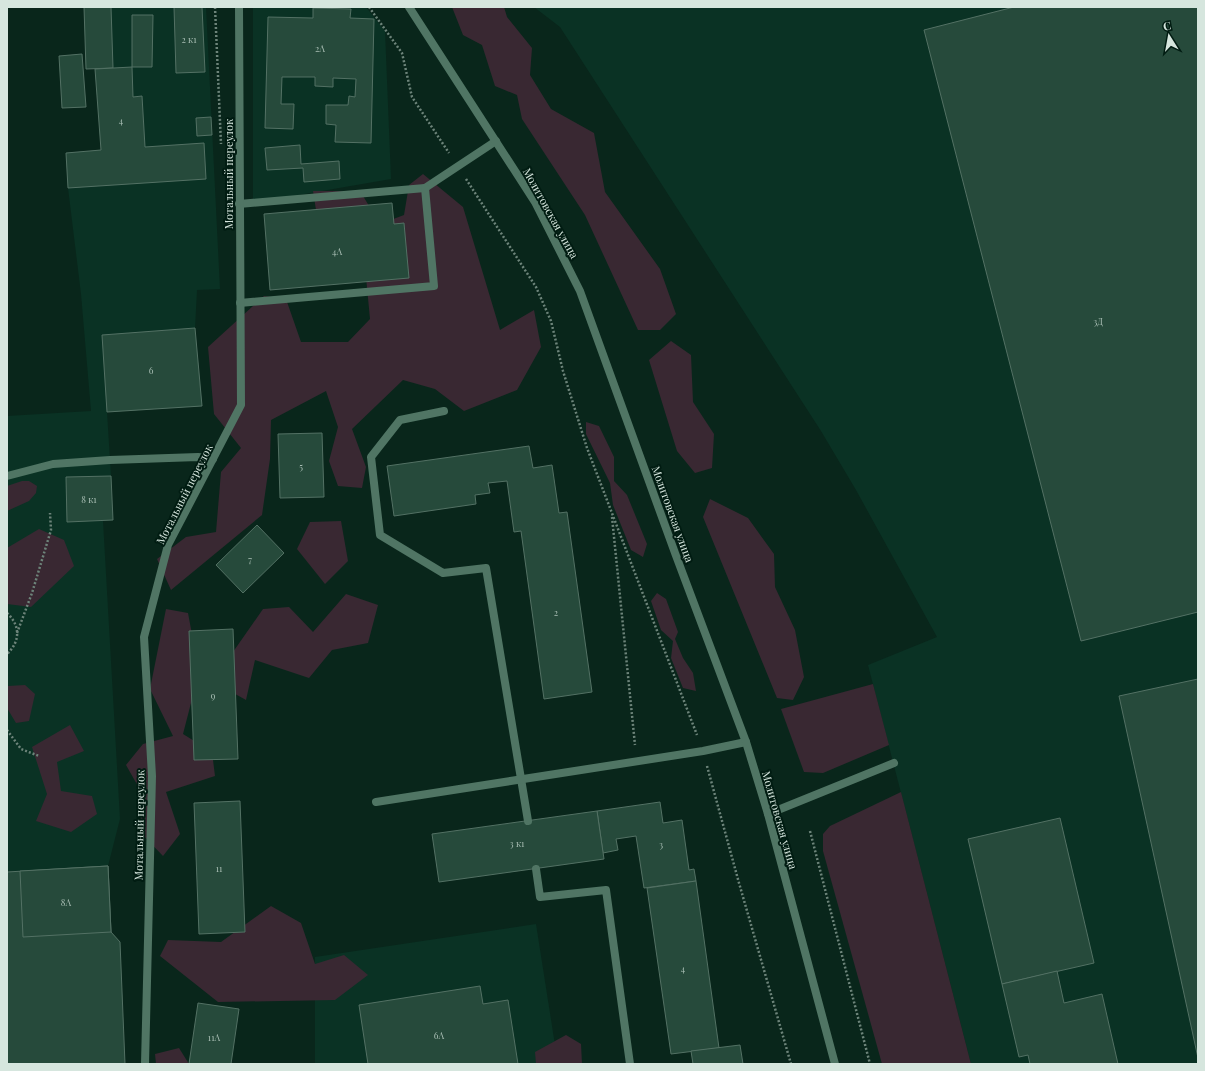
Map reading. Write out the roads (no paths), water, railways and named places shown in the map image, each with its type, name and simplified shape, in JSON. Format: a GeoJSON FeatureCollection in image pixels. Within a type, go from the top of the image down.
{"type":"FeatureCollection","features":[{"type":"Feature","properties":{"kind":"street","name":"Мотальный переулок"},"geometry":{"type":"LineString","coordinates":[[144,1064],[152,776],[144,637],[168,545],[241,405],[239,7]]}},
{"type":"Feature","properties":{"kind":"street","name":"Молитовская улица"},"geometry":{"type":"LineString","coordinates":[[409,7],[535,202],[580,291],[675,553],[746,742],[768,814],[835,1064]]}},
{"type":"Feature","properties":{"kind":"street"},"geometry":{"type":"LineString","coordinates":[[239,204],[425,188],[496,142]]}},
{"type":"Feature","properties":{"kind":"street"},"geometry":{"type":"LineString","coordinates":[[240,303],[434,286],[425,188]]}},
{"type":"Feature","properties":{"kind":"street"},"geometry":{"type":"LineString","coordinates":[[444,411],[400,420],[371,457],[380,535],[443,573],[486,568],[528,821]]}},
{"type":"Feature","properties":{"kind":"street"},"geometry":{"type":"LineString","coordinates":[[7,476],[53,464],[110,460],[198,457],[213,459]]}},
{"type":"Feature","properties":{"kind":"street"},"geometry":{"type":"LineString","coordinates":[[376,802],[637,762],[746,742]]}},
{"type":"Feature","properties":{"kind":"street"},"geometry":{"type":"LineString","coordinates":[[768,814],[894,763]]}},
{"type":"Feature","properties":{"kind":"street"},"geometry":{"type":"LineString","coordinates":[[536,869],[540,897],[606,890],[630,1064]]}}]}
